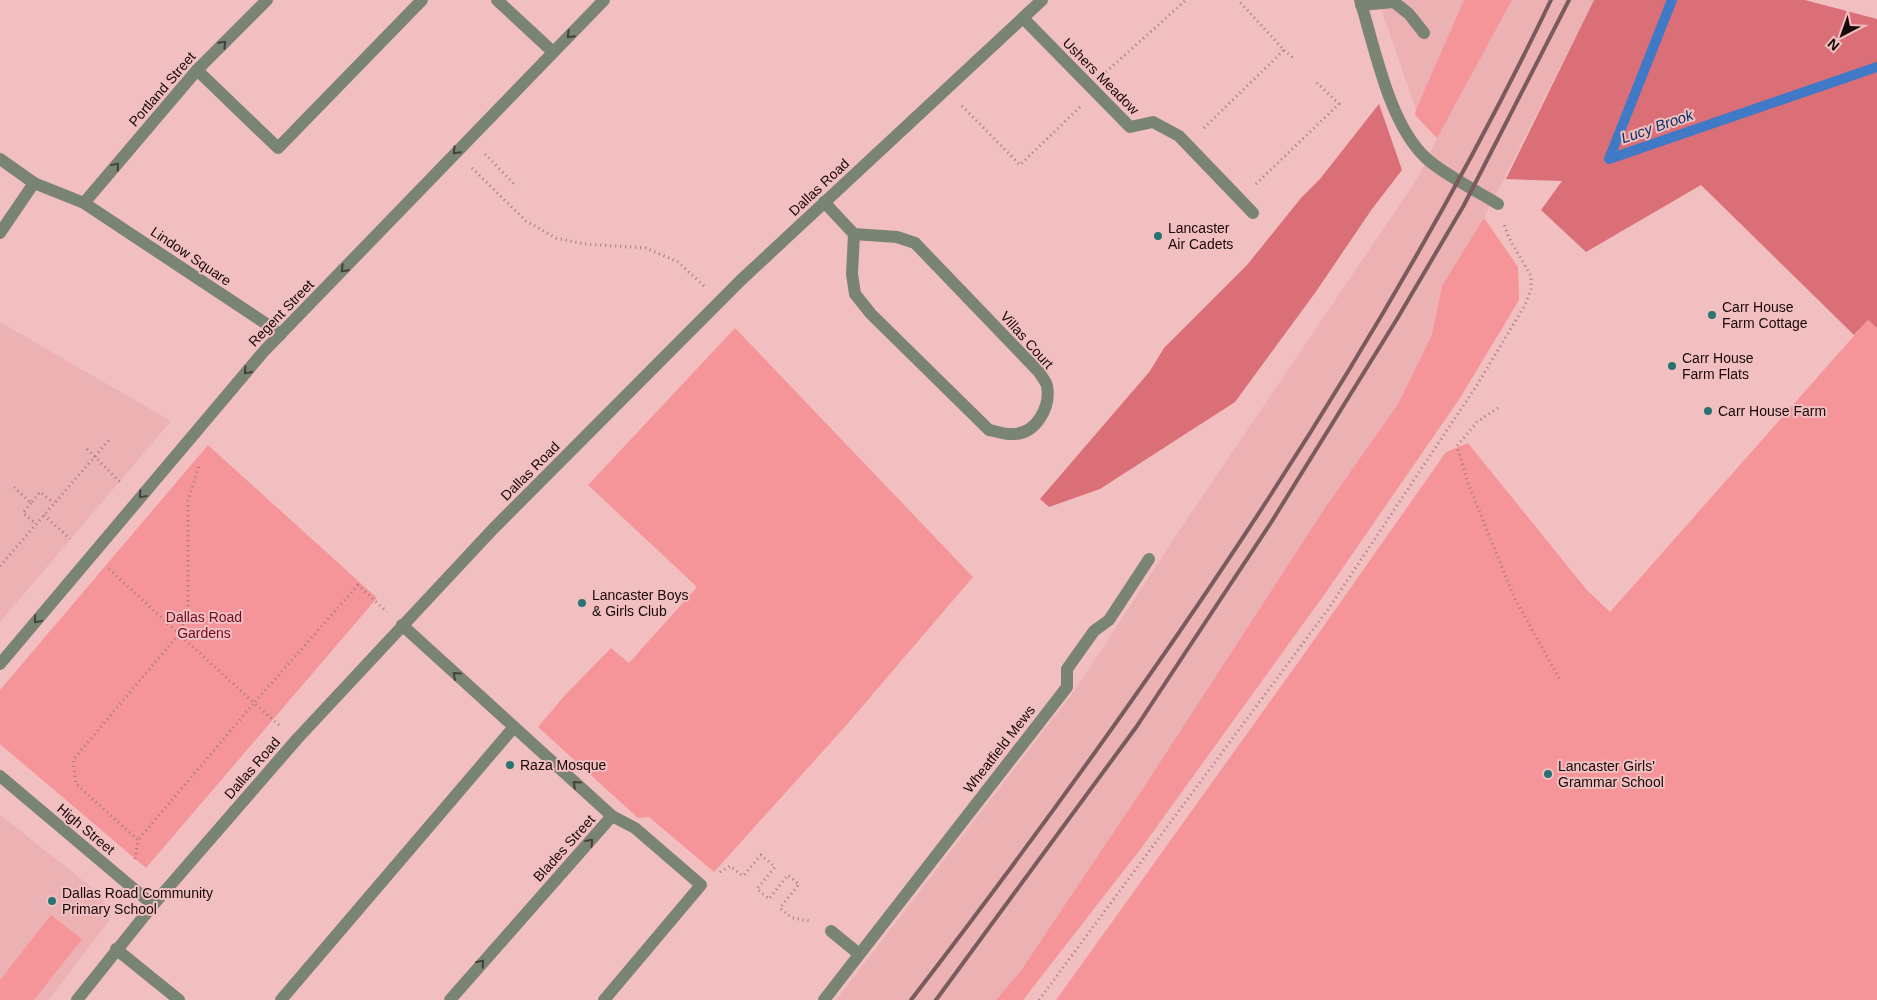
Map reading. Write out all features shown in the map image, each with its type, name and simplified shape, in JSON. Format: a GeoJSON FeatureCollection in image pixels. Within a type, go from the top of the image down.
{"type":"FeatureCollection","features":[{"type":"Feature","properties":{"kind":"street","name":"Portland Street"},"geometry":{"type":"LineString","coordinates":[[84,203],[197,70],[267,0]]}},
{"type":"Feature","properties":{"kind":"street"},"geometry":{"type":"LineString","coordinates":[[197,70],[278,148],[422,0]]}},
{"type":"Feature","properties":{"kind":"street"},"geometry":{"type":"LineString","coordinates":[[497,0],[553,52]]}},
{"type":"Feature","properties":{"kind":"street","name":"Regent Street"},"geometry":{"type":"LineString","coordinates":[[0,664],[193,433],[280,335],[468,138],[604,0]]}},
{"type":"Feature","properties":{"kind":"street","name":"Dallas Road"},"geometry":{"type":"LineString","coordinates":[[77,1000],[153,905],[297,739],[493,529],[720,301],[1042,0]]}},
{"type":"Feature","properties":{"kind":"street"},"geometry":{"type":"LineString","coordinates":[[1424,33],[1409,14],[1394,2],[1360,3],[1390,96],[1405,131],[1426,158],[1498,204]]}},
{"type":"Feature","properties":{"kind":"street","name":"Ushers Meadow"},"geometry":{"type":"LineString","coordinates":[[1023,18],[1130,127],[1153,122],[1179,136],[1253,213]]}},
{"type":"Feature","properties":{"kind":"street","name":"Lindow Square"},"geometry":{"type":"LineString","coordinates":[[0,159],[34,183],[84,203],[270,326],[280,335]]}},
{"type":"Feature","properties":{"kind":"street"},"geometry":{"type":"LineString","coordinates":[[0,233],[34,183]]}},
{"type":"Feature","properties":{"kind":"street"},"geometry":{"type":"LineString","coordinates":[[824,202],[854,234]]}},
{"type":"Feature","properties":{"kind":"street","name":"Villas Court"},"geometry":{"type":"LineString","coordinates":[[854,234],[897,237],[915,243],[1039,372],[1047,385],[1046,409],[1038,423],[1023,432],[1013,434],[989,430],[870,314],[855,294],[852,274],[854,234]]}},
{"type":"Feature","properties":{"kind":"street","name":"Wheatfield Mews"},"geometry":{"type":"LineString","coordinates":[[824,1000],[1067,687],[1067,669],[1094,631],[1109,620],[1150,559]]}},
{"type":"Feature","properties":{"kind":"street","name":"Blades Street"},"geometry":{"type":"LineString","coordinates":[[402,625],[612,816],[450,1000]]}},
{"type":"Feature","properties":{"kind":"street"},"geometry":{"type":"LineString","coordinates":[[281,1000],[514,727]]}},
{"type":"Feature","properties":{"kind":"street","name":"High Street"},"geometry":{"type":"LineString","coordinates":[[0,776],[153,905]]}},
{"type":"Feature","properties":{"kind":"street"},"geometry":{"type":"LineString","coordinates":[[604,1000],[701,885],[635,828],[612,816]]}},
{"type":"Feature","properties":{"kind":"street"},"geometry":{"type":"LineString","coordinates":[[831,931],[859,954]]}},
{"type":"Feature","properties":{"kind":"street"},"geometry":{"type":"LineString","coordinates":[[116,949],[179,1000]]}},
{"type":"Feature","properties":{"kind":"path"},"geometry":{"type":"LineString","coordinates":[[946,90],[1020,165],[1092,90],[1186,0]]}},
{"type":"Feature","properties":{"kind":"path"},"geometry":{"type":"LineString","coordinates":[[1238,0],[1292,58]]}},
{"type":"Feature","properties":{"kind":"path"},"geometry":{"type":"LineString","coordinates":[[1187,145],[1284,50]]}},
{"type":"Feature","properties":{"kind":"path"},"geometry":{"type":"LineString","coordinates":[[1239,200],[1339,104],[1314,80]]}},
{"type":"Feature","properties":{"kind":"path"},"geometry":{"type":"LineString","coordinates":[[468,138],[516,186]]}},
{"type":"Feature","properties":{"kind":"path"},"geometry":{"type":"LineString","coordinates":[[473,170],[526,221],[556,238],[585,244],[646,248],[678,262],[720,301]]}},
{"type":"Feature","properties":{"kind":"path"},"geometry":{"type":"LineString","coordinates":[[1039,1000],[1329,608],[1472,392],[1525,305],[1531,289],[1531,276],[1509,238],[1498,204]]}},
{"type":"Feature","properties":{"kind":"path"},"geometry":{"type":"LineString","coordinates":[[1498,408],[1477,422],[1457,446],[1468,483],[1514,597],[1560,680]]}},
{"type":"Feature","properties":{"kind":"path"},"geometry":{"type":"LineString","coordinates":[[138,840],[76,784],[72,760],[179,634],[188,613],[188,501],[203,450],[193,433]]}},
{"type":"Feature","properties":{"kind":"path"},"geometry":{"type":"LineString","coordinates":[[0,566],[110,439]]}},
{"type":"Feature","properties":{"kind":"path"},"geometry":{"type":"LineString","coordinates":[[86,449],[120,482]]}},
{"type":"Feature","properties":{"kind":"path"},"geometry":{"type":"LineString","coordinates":[[14,487],[31,503]]}},
{"type":"Feature","properties":{"kind":"path"},"geometry":{"type":"LineString","coordinates":[[36,524],[23,513],[40,492],[54,503]]}},
{"type":"Feature","properties":{"kind":"path"},"geometry":{"type":"LineString","coordinates":[[44,515],[70,540]]}},
{"type":"Feature","properties":{"kind":"path"},"geometry":{"type":"LineString","coordinates":[[104,566],[254,704],[297,739]]}},
{"type":"Feature","properties":{"kind":"path"},"geometry":{"type":"LineString","coordinates":[[128,884],[138,840],[254,704],[358,585],[375,601]]}},
{"type":"Feature","properties":{"kind":"path"},"geometry":{"type":"LineString","coordinates":[[701,885],[730,866],[743,876],[761,855],[775,867],[757,889],[769,898],[788,875],[799,884],[780,908],[792,918],[807,919],[831,931]]}},
{"type":"Feature","properties":{"kind":"shaded area"},"geometry":{"type":"Polygon","coordinates":[[[1378,0],[1594,0],[1484,218],[1518,267],[1519,300],[1460,398],[1324,595],[1142,847],[1023,1000],[836,1000],[1075,690],[1179,531],[1419,176],[1437,138],[1415,115],[1416,110],[1378,0]]]}},
{"type":"Feature","properties":{"kind":"shaded area"},"geometry":{"type":"Polygon","coordinates":[[[1594,0],[1805,0],[1877,19],[1877,328],[1868,320],[1854,335],[1701,185],[1586,252],[1541,210],[1562,181],[1506,179],[1594,0]]]}},
{"type":"Feature","properties":{"kind":"shaded area"},"geometry":{"type":"Polygon","coordinates":[[[1379,104],[1402,170],[1372,209],[1315,293],[1235,402],[1100,489],[1049,507],[1040,499],[1150,371],[1164,348],[1247,265],[1301,198],[1320,179],[1379,104]]]}},
{"type":"Feature","properties":{"kind":"shaded area"},"geometry":{"type":"Polygon","coordinates":[[[0,322],[171,421],[0,622],[0,322]]]}},
{"type":"Feature","properties":{"kind":"shaded area","name":"Dallas Road Community Primary School"},"geometry":{"type":"Polygon","coordinates":[[[0,815],[99,893],[108,909],[109,921],[48,1000],[0,1000],[0,815]]]}},
{"type":"Feature","properties":{"kind":"green space"},"geometry":{"type":"Polygon","coordinates":[[[1464,0],[1512,0],[1437,138],[1415,115],[1464,0]]]}},
{"type":"Feature","properties":{"kind":"green space"},"geometry":{"type":"Polygon","coordinates":[[[1484,218],[1518,267],[1519,300],[1460,398],[1324,595],[1142,847],[1023,1000],[996,1000],[1020,972],[1146,784],[1323,511],[1398,404],[1432,335],[1442,286],[1484,218]]]}},
{"type":"Feature","properties":{"kind":"green space","name":"Lancaster Girls' Grammar School"},"geometry":{"type":"Polygon","coordinates":[[[1868,320],[1877,328],[1877,1000],[1056,1000],[1302,657],[1446,452],[1468,443],[1586,589],[1610,612],[1868,320]]]}},
{"type":"Feature","properties":{"kind":"green space"},"geometry":{"type":"Polygon","coordinates":[[[735,328],[973,577],[843,729],[714,872],[649,817],[638,818],[538,727],[565,695],[611,648],[629,663],[697,587],[588,485],[735,328]]]}},
{"type":"Feature","properties":{"kind":"green space","name":"Dallas Road Gardens"},"geometry":{"type":"Polygon","coordinates":[[[208,445],[377,598],[146,868],[0,744],[0,690],[208,445]]]}},
{"type":"Feature","properties":{"kind":"green space"},"geometry":{"type":"Polygon","coordinates":[[[51,915],[82,939],[34,1000],[0,1000],[0,980],[51,915]]]}},
{"type":"Feature","properties":{"kind":"waterway","name":"Lucy Brook"},"geometry":{"type":"LineString","coordinates":[[1672,0],[1609,159],[1877,67]]}},
{"type":"Feature","properties":{"kind":"railway"},"geometry":{"type":"LineString","coordinates":[[911,1000],[1001,882],[1088,761],[1174,640],[1257,516],[1336,390],[1412,263],[1484,133],[1551,0]]}},
{"type":"Feature","properties":{"kind":"railway"},"geometry":{"type":"LineString","coordinates":[[936,1000],[1137,726],[1272,521],[1397,319],[1464,205],[1569,0]]}},
{"type":"Feature","properties":{"kind":"place","name":"Lancaster Air Cadets"},"geometry":{"type":"Point","coordinates":[1158,236]}},
{"type":"Feature","properties":{"kind":"place","name":"Carr House Farm Cottage"},"geometry":{"type":"Point","coordinates":[1712,315]}},
{"type":"Feature","properties":{"kind":"place","name":"Carr House Farm Flats"},"geometry":{"type":"Point","coordinates":[1672,366]}},
{"type":"Feature","properties":{"kind":"place","name":"Carr House Farm"},"geometry":{"type":"Point","coordinates":[1708,411]}},
{"type":"Feature","properties":{"kind":"place","name":"Lancaster Boys & Girls Club"},"geometry":{"type":"Point","coordinates":[582,603]}},
{"type":"Feature","properties":{"kind":"place","name":"Raza Mosque"},"geometry":{"type":"Point","coordinates":[510,765]}},
{"type":"Feature","properties":{"kind":"place","name":"Lancaster Girls' Grammar School"},"geometry":{"type":"Point","coordinates":[1548,774]}},
{"type":"Feature","properties":{"kind":"place","name":"Dallas Road Community Primary School"},"geometry":{"type":"Point","coordinates":[52,901]}}]}
